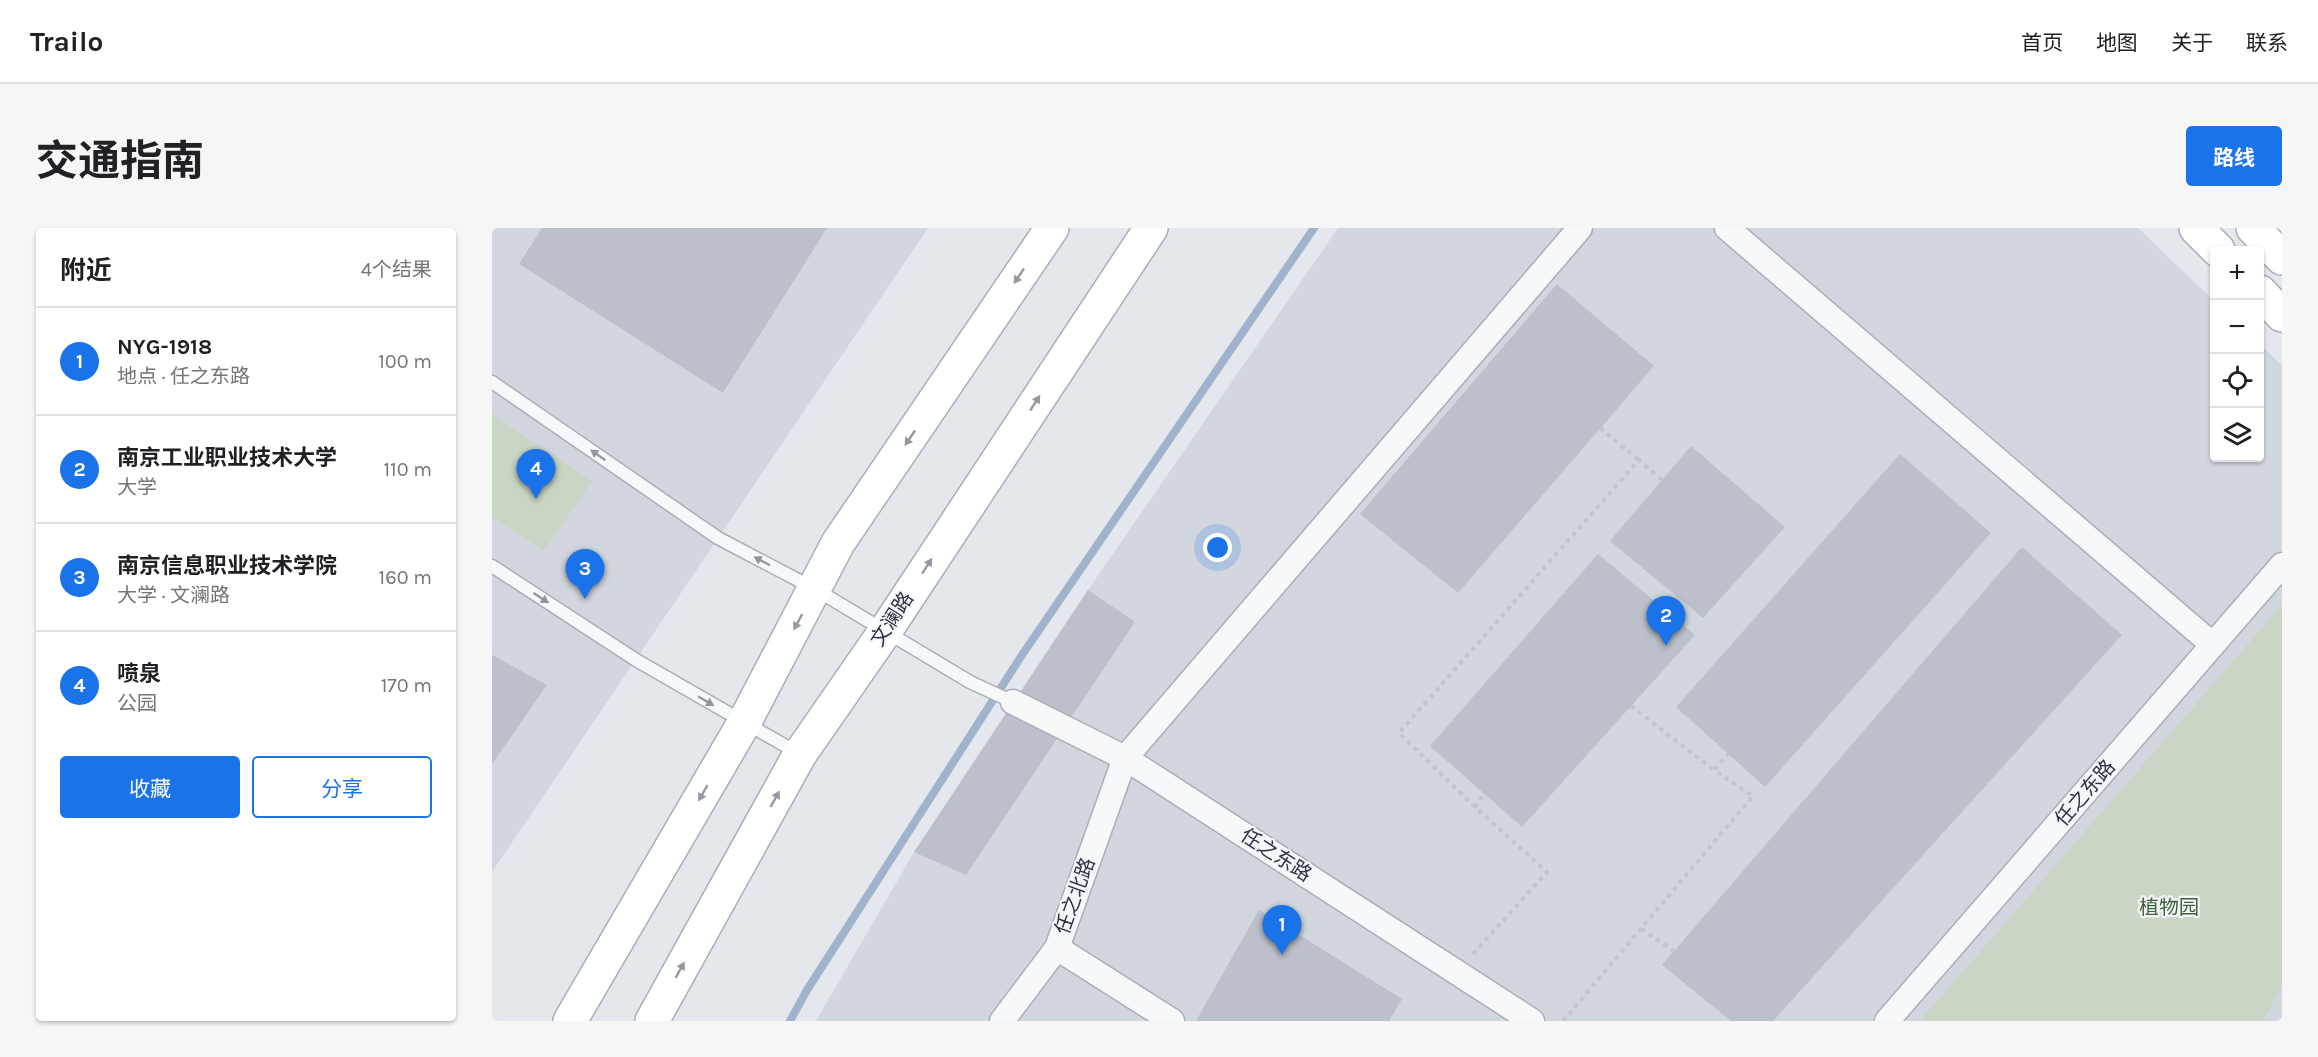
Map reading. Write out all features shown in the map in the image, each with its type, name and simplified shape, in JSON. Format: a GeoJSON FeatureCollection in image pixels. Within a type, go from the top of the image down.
{"type":"FeatureCollection","features":[{"type":"Feature","properties":{"kind":"main road"},"geometry":{"type":"LineString","coordinates":[[570,1021],[744,723],[838,543],[1052,228]]}},
{"type":"Feature","properties":{"kind":"main road","name":"文澜路"},"geometry":{"type":"LineString","coordinates":[[652,1021],[800,754],[886,630],[1151,228]]}},
{"type":"Feature","properties":{"kind":"main road"},"geometry":{"type":"LineString","coordinates":[[2196,228],[2214,246]]}},
{"type":"Feature","properties":{"kind":"main road"},"geometry":{"type":"LineString","coordinates":[[2253,228],[2282,258]]}},
{"type":"Feature","properties":{"kind":"main road"},"geometry":{"type":"LineString","coordinates":[[2264,297],[2282,315]]}},
{"type":"Feature","properties":{"kind":"street"},"geometry":{"type":"LineString","coordinates":[[1125,758],[1580,228]]}},
{"type":"Feature","properties":{"kind":"street"},"geometry":{"type":"LineString","coordinates":[[1727,228],[2213,645]]}},
{"type":"Feature","properties":{"kind":"street","name":"任之东路"},"geometry":{"type":"LineString","coordinates":[[1887,1021],[2282,565]]}},
{"type":"Feature","properties":{"kind":"street","name":"任之东路"},"geometry":{"type":"LineString","coordinates":[[1013,702],[1125,758],[1532,1021]]}},
{"type":"Feature","properties":{"kind":"street","name":"任之北路"},"geometry":{"type":"LineString","coordinates":[[1002,1021],[1057,948],[1125,758]]}},
{"type":"Feature","properties":{"kind":"street"},"geometry":{"type":"LineString","coordinates":[[1057,948],[1172,1021]]}},
{"type":"Feature","properties":{"kind":"lane"},"geometry":{"type":"LineString","coordinates":[[492,382],[718,538],[815,589],[970,682],[1013,702]]}},
{"type":"Feature","properties":{"kind":"lane"},"geometry":{"type":"LineString","coordinates":[[492,566],[636,660],[800,754]]}},
{"type":"Feature","properties":{"kind":"path"},"geometry":{"type":"LineString","coordinates":[[1600,428],[1662,480]]}},
{"type":"Feature","properties":{"kind":"path"},"geometry":{"type":"LineString","coordinates":[[1457,972],[1547,872],[1475,807],[1399,733],[1639,460]]}},
{"type":"Feature","properties":{"kind":"path"},"geometry":{"type":"LineString","coordinates":[[1563,1021],[1753,796],[1714,770],[1631,706]]}},
{"type":"Feature","properties":{"kind":"path"},"geometry":{"type":"LineString","coordinates":[[1714,770],[1728,754]]}},
{"type":"Feature","properties":{"kind":"path"},"geometry":{"type":"LineString","coordinates":[[1475,807],[1484,794]]}},
{"type":"Feature","properties":{"kind":"path"},"geometry":{"type":"LineString","coordinates":[[1641,929],[1674,951]]}},
{"type":"Feature","properties":{"kind":"shaded area"},"geometry":{"type":"Polygon","coordinates":[[[492,228],[928,228],[492,872],[492,228]]]}},
{"type":"Feature","properties":{"kind":"shaded area"},"geometry":{"type":"Polygon","coordinates":[[[1338,228],[2138,228],[2210,297],[2210,462],[2264,462],[2264,348],[2282,366],[2282,1021],[816,1021],[914,852],[1088,590],[1338,228]]]}},
{"type":"Feature","properties":{"kind":"green space"},"geometry":{"type":"Polygon","coordinates":[[[492,414],[592,481],[544,551],[492,517],[492,414]]]}},
{"type":"Feature","properties":{"kind":"green space","name":"植物园"},"geometry":{"type":"Polygon","coordinates":[[[2282,605],[2282,986],[2263,1021],[1920,1021],[2282,605]]]}},
{"type":"Feature","properties":{"kind":"building"},"geometry":{"type":"Polygon","coordinates":[[[542,228],[827,228],[723,393],[519,264],[542,228]]]}},
{"type":"Feature","properties":{"kind":"building"},"geometry":{"type":"Polygon","coordinates":[[[1557,284],[1654,366],[1458,593],[1360,514],[1557,284]]]}},
{"type":"Feature","properties":{"kind":"building"},"geometry":{"type":"Polygon","coordinates":[[[1691,446],[1785,527],[1703,618],[1610,541],[1691,446]]]}},
{"type":"Feature","properties":{"kind":"building"},"geometry":{"type":"Polygon","coordinates":[[[1900,454],[1991,533],[1765,787],[1676,707],[1900,454]]]}},
{"type":"Feature","properties":{"kind":"building"},"geometry":{"type":"Polygon","coordinates":[[[2022,547],[2122,635],[1773,1021],[1731,1021],[1662,965],[2022,547]]]}},
{"type":"Feature","properties":{"kind":"building"},"geometry":{"type":"Polygon","coordinates":[[[1598,554],[1695,635],[1522,827],[1430,746],[1598,554]]]}},
{"type":"Feature","properties":{"kind":"building"},"geometry":{"type":"Polygon","coordinates":[[[1088,590],[1135,622],[966,875],[914,852],[1088,590]]]}},
{"type":"Feature","properties":{"kind":"building"},"geometry":{"type":"Polygon","coordinates":[[[492,655],[547,685],[492,764],[492,655]]]}},
{"type":"Feature","properties":{"kind":"building"},"geometry":{"type":"Polygon","coordinates":[[[1259,910],[1402,999],[1389,1021],[1196,1021],[1259,910]]]}},
{"type":"Feature","properties":{"kind":"waterway"},"geometry":{"type":"LineString","coordinates":[[790,1021],[807,990],[1022,655],[1314,228]]}},
{"type":"Feature","properties":{"kind":"place","name":"喷泉"},"geometry":{"type":"Point","coordinates":[536,499]}},
{"type":"Feature","properties":{"kind":"place","name":"南京信息职业技术学院"},"geometry":{"type":"Point","coordinates":[585,599]}},
{"type":"Feature","properties":{"kind":"place","name":"南京工业职业技术大学"},"geometry":{"type":"Point","coordinates":[1666,646]}},
{"type":"Feature","properties":{"kind":"place","name":"NYG-1918"},"geometry":{"type":"Point","coordinates":[1282,955]}}]}
